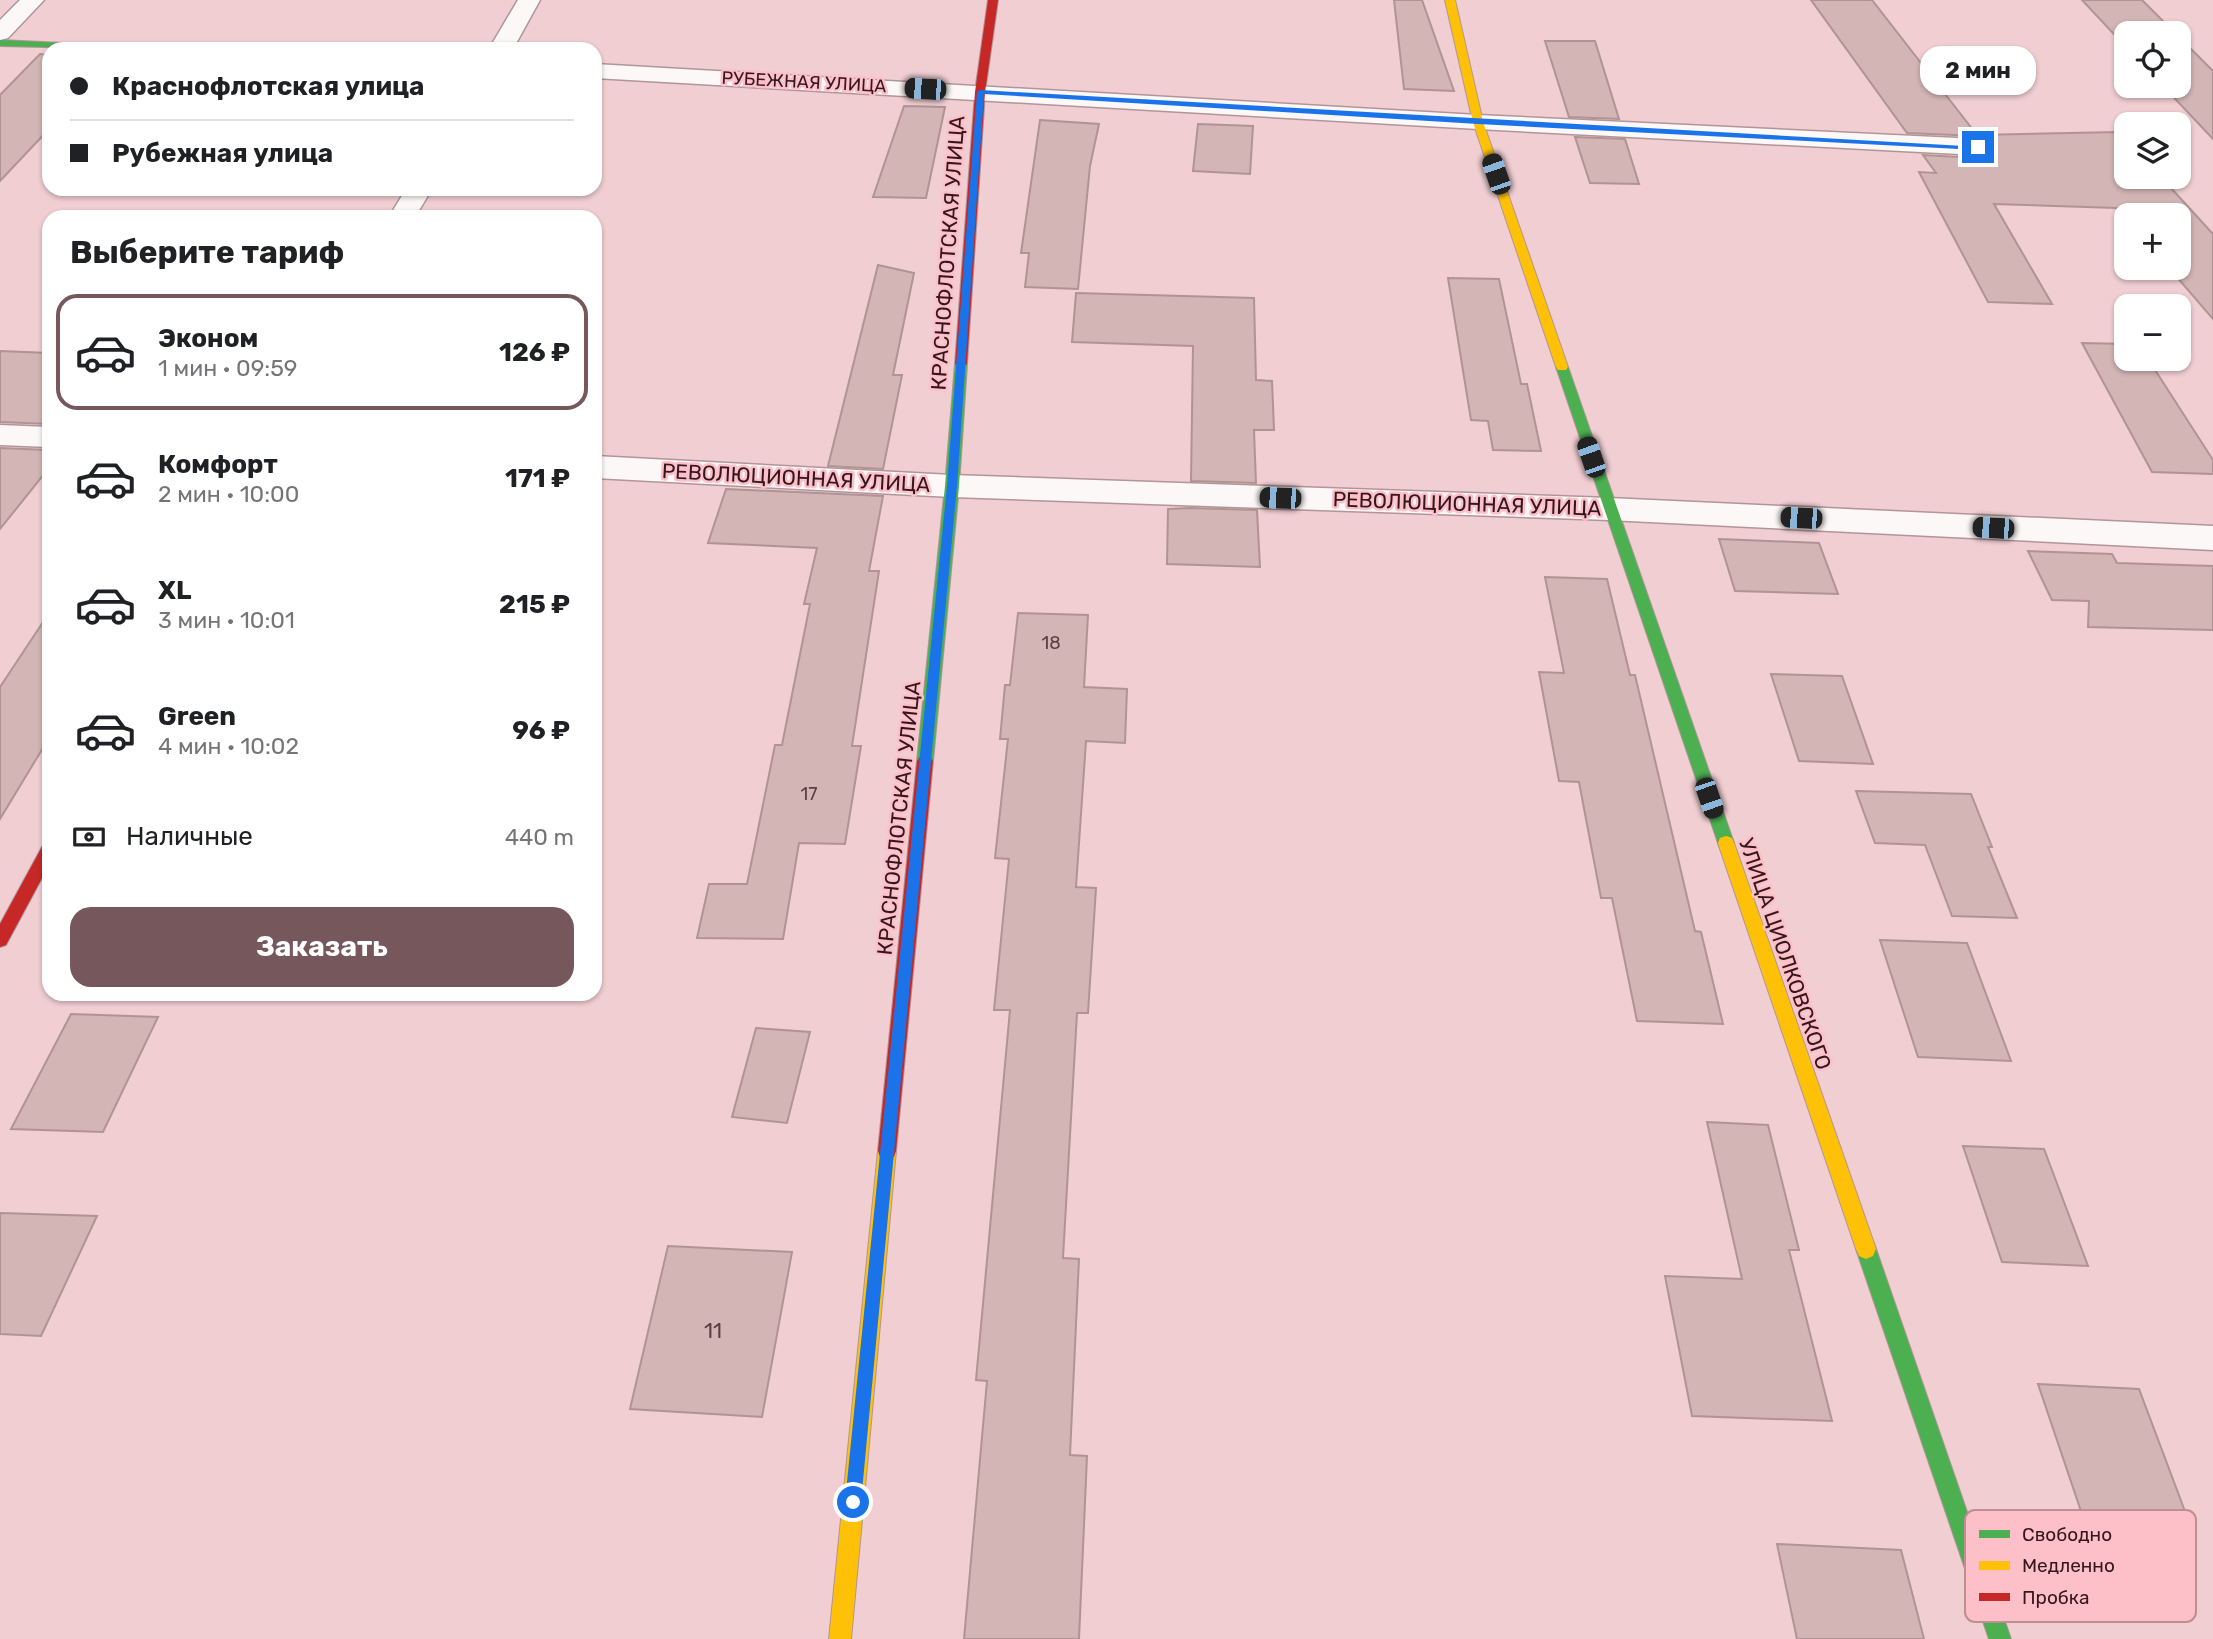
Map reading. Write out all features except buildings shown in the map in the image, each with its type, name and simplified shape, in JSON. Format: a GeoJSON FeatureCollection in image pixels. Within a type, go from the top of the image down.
{"type":"FeatureCollection","features":[{"type":"Feature","properties":{"kind":"street"},"geometry":{"type":"LineString","coordinates":[[0,33],[33,0]]}},
{"type":"Feature","properties":{"kind":"street"},"geometry":{"type":"LineString","coordinates":[[505,42],[529,0]]}},
{"type":"Feature","properties":{"kind":"street","name":"КРАСНОФЛОТСКАЯ УЛИЦА"},"geometry":{"type":"LineString","coordinates":[[840,1639],[952,486],[980,92],[993,0]]}},
{"type":"Feature","properties":{"kind":"street","name":"УЛИЦА ЦИОЛКОВСКОГО"},"geometry":{"type":"LineString","coordinates":[[1450,0],[1478,122],[1965,1538]]}},
{"type":"Feature","properties":{"kind":"street"},"geometry":{"type":"LineString","coordinates":[[0,43],[42,45]]}},
{"type":"Feature","properties":{"kind":"street","name":"РУБЕЖНАЯ УЛИЦА"},"geometry":{"type":"LineString","coordinates":[[602,71],[1478,122],[1978,147]]}},
{"type":"Feature","properties":{"kind":"street"},"geometry":{"type":"LineString","coordinates":[[0,435],[42,437]]}},
{"type":"Feature","properties":{"kind":"street","name":"РЕВОЛЮЦИОННАЯ УЛИЦА"},"geometry":{"type":"LineString","coordinates":[[602,467],[952,486],[1609,509],[2213,538]]}},
{"type":"Feature","properties":{"kind":"street"},"geometry":{"type":"LineString","coordinates":[[0,940],[42,863]]}},
{"type":"Feature","properties":{"kind":"street","name":"УЛИЦА ЦИОЛКОВСКОГО"},"geometry":{"type":"LineString","coordinates":[[1994,1622],[2000,1639]]}},
{"type":"Feature","properties":{"kind":"traffic: fast"},"geometry":{"type":"LineString","coordinates":[[0,43],[42,45]]}},
{"type":"Feature","properties":{"kind":"traffic: fast"},"geometry":{"type":"LineString","coordinates":[[925,761],[961,364]]}},
{"type":"Feature","properties":{"kind":"traffic: fast"},"geometry":{"type":"LineString","coordinates":[[1562,367],[1726,843]]}},
{"type":"Feature","properties":{"kind":"traffic: fast"},"geometry":{"type":"LineString","coordinates":[[1866,1249],[1965,1537]]}},
{"type":"Feature","properties":{"kind":"traffic: fast"},"geometry":{"type":"LineString","coordinates":[[1994,1622],[2000,1639]]}},
{"type":"Feature","properties":{"kind":"traffic: slow"},"geometry":{"type":"LineString","coordinates":[[1450,0],[1478,122],[1562,367]]}},
{"type":"Feature","properties":{"kind":"traffic: slow"},"geometry":{"type":"LineString","coordinates":[[1726,843],[1866,1249]]}},
{"type":"Feature","properties":{"kind":"traffic: slow"},"geometry":{"type":"LineString","coordinates":[[840,1639],[887,1151]]}},
{"type":"Feature","properties":{"kind":"traffic: jam"},"geometry":{"type":"LineString","coordinates":[[961,364],[980,92],[993,0]]}},
{"type":"Feature","properties":{"kind":"traffic: jam"},"geometry":{"type":"LineString","coordinates":[[887,1151],[925,761]]}},
{"type":"Feature","properties":{"kind":"traffic: jam"},"geometry":{"type":"LineString","coordinates":[[0,940],[42,863]]}},
{"type":"Feature","properties":{"kind":"route"},"geometry":{"type":"LineString","coordinates":[[853,1502],[952,486],[980,92],[1478,122],[1978,147]]}}]}
